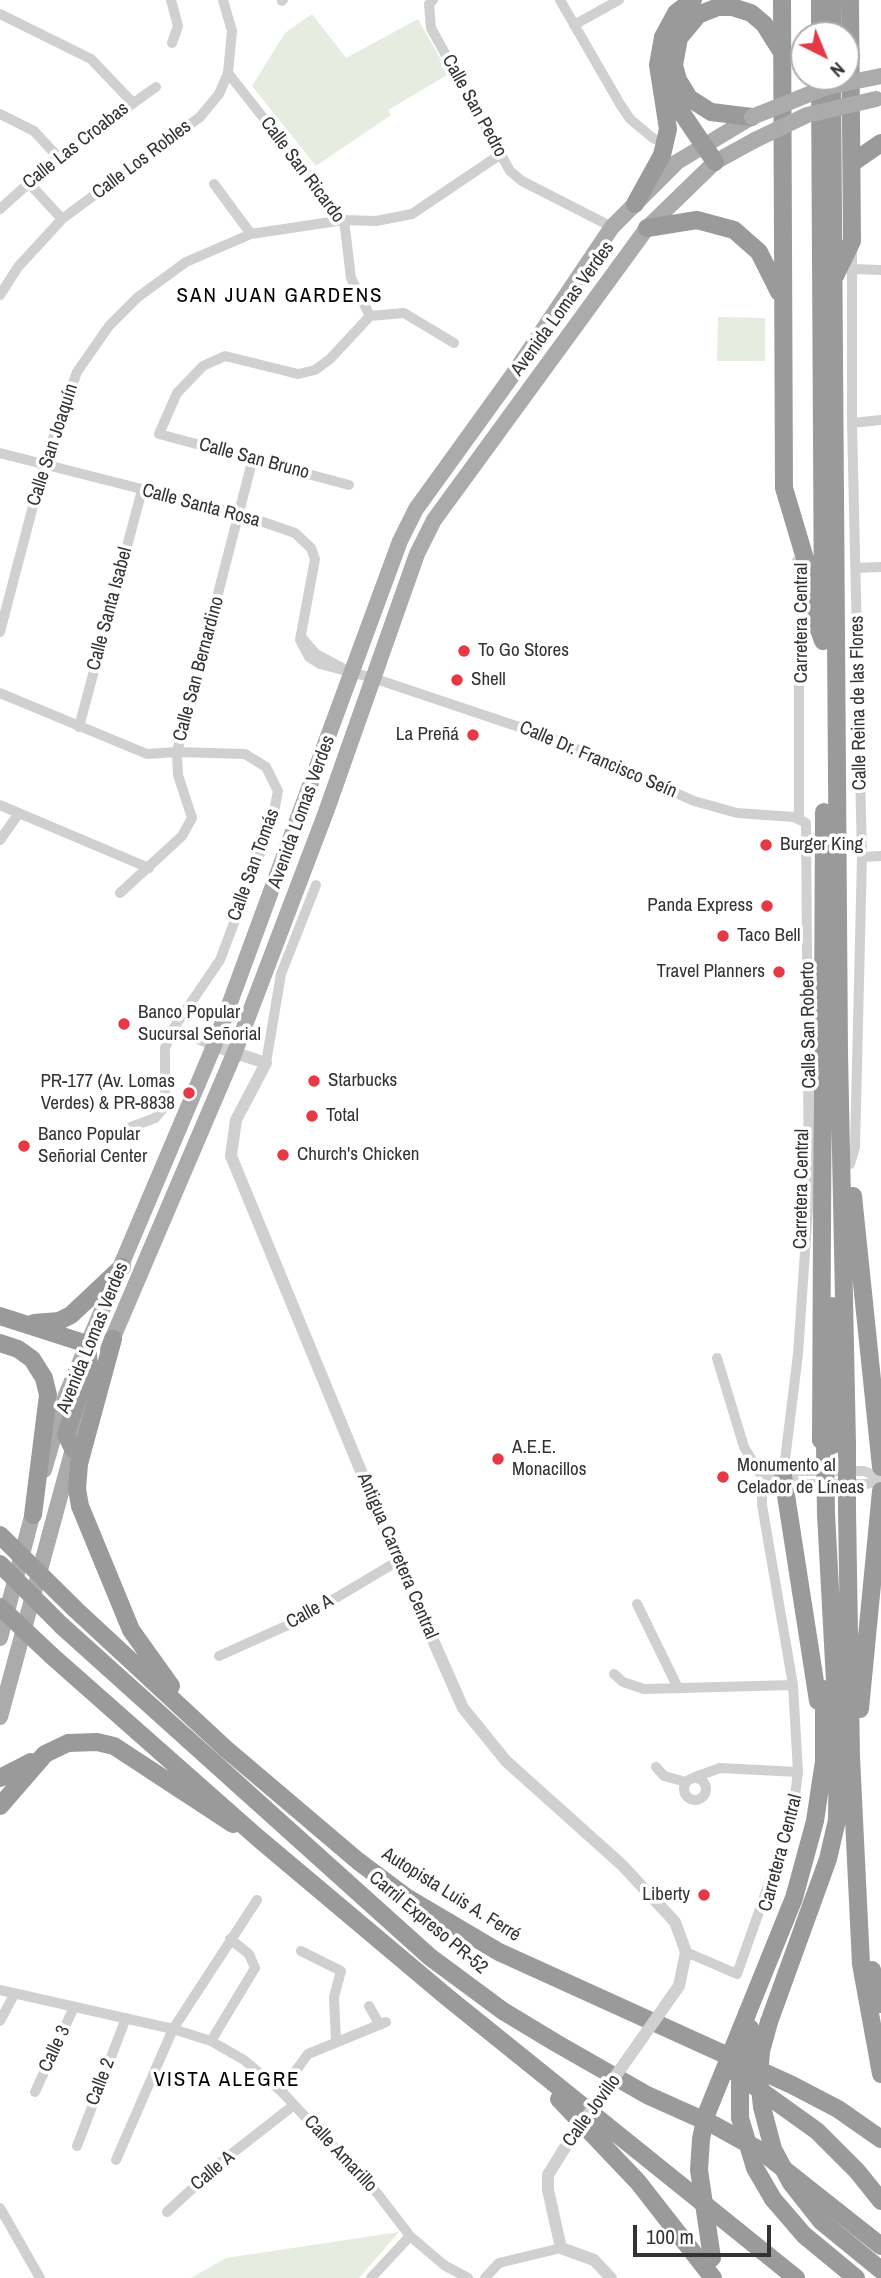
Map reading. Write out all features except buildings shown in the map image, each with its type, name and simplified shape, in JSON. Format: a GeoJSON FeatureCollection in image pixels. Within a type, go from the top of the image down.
{"type":"FeatureCollection","features":[{"type":"Feature","properties":{"kind":"highway"},"geometry":{"type":"LineString","coordinates":[[635,204],[664,147],[668,121],[659,65],[663,37],[676,13],[693,0]]}},
{"type":"Feature","properties":{"kind":"highway"},"geometry":{"type":"LineString","coordinates":[[782,0],[784,488],[812,582],[818,627],[823,641]]}},
{"type":"Feature","properties":{"kind":"highway"},"geometry":{"type":"LineString","coordinates":[[820,0],[820,21]]}},
{"type":"Feature","properties":{"kind":"highway"},"geometry":{"type":"LineString","coordinates":[[832,0],[832,21]]}},
{"type":"Feature","properties":{"kind":"highway"},"geometry":{"type":"LineString","coordinates":[[833,281],[852,241],[851,2]]}},
{"type":"Feature","properties":{"kind":"highway"},"geometry":{"type":"LineString","coordinates":[[752,117],[711,112],[689,97],[678,80],[674,65],[679,38],[698,15],[718,8],[732,7],[751,13],[764,24],[782,54]]}},
{"type":"Feature","properties":{"kind":"highway"},"geometry":{"type":"LineString","coordinates":[[662,86],[715,162]]}},
{"type":"Feature","properties":{"kind":"highway","name":"Carretera Central"},"geometry":{"type":"LineString","coordinates":[[820,91],[825,1127],[834,1443],[832,1512],[851,1757],[861,1964],[881,2074]]}},
{"type":"Feature","properties":{"kind":"highway","name":"Carretera Central"},"geometry":{"type":"LineString","coordinates":[[720,2278],[712,2258],[700,2181],[701,2139],[706,2115],[756,2019],[760,1986],[793,1898],[815,1821],[824,1741],[834,1443],[839,1054],[832,91]]}},
{"type":"Feature","properties":{"kind":"highway"},"geometry":{"type":"LineString","coordinates":[[852,163],[881,143]]}},
{"type":"Feature","properties":{"kind":"highway"},"geometry":{"type":"LineString","coordinates":[[647,228],[689,220],[710,221],[734,230],[754,245],[766,260],[782,301]]}},
{"type":"Feature","properties":{"kind":"highway"},"geometry":{"type":"LineString","coordinates":[[839,1054],[845,1061],[850,1164],[881,1467]]}},
{"type":"Feature","properties":{"kind":"highway"},"geometry":{"type":"LineString","coordinates":[[23,1323],[50,1322],[71,1315],[122,1267]]}},
{"type":"Feature","properties":{"kind":"highway"},"geometry":{"type":"LineString","coordinates":[[0,1316],[87,1344],[89,1365],[66,1434],[73,1449]]}},
{"type":"Feature","properties":{"kind":"highway"},"geometry":{"type":"LineString","coordinates":[[113,1339],[79,1464],[77,1489],[80,1506],[131,1630],[162,1675],[226,1749]]}},
{"type":"Feature","properties":{"kind":"highway"},"geometry":{"type":"LineString","coordinates":[[0,1343],[19,1349],[32,1359],[46,1384],[48,1415],[33,1514]]}},
{"type":"Feature","properties":{"kind":"highway"},"geometry":{"type":"LineString","coordinates":[[783,1476],[824,1741]]}},
{"type":"Feature","properties":{"kind":"highway"},"geometry":{"type":"LineString","coordinates":[[851,1757],[859,1722],[881,1491]]}},
{"type":"Feature","properties":{"kind":"highway"},"geometry":{"type":"LineString","coordinates":[[832,1512],[838,1805],[834,1839],[756,2019],[740,2083],[740,2118],[755,2168],[773,2199],[804,2235],[856,2278]]}},
{"type":"Feature","properties":{"kind":"highway","name":"Autopista Luis A. Ferré"},"geometry":{"type":"LineString","coordinates":[[0,1535],[75,1609],[226,1749],[358,1861],[416,1903],[499,1952],[792,2085],[838,2109],[881,2138]]}},
{"type":"Feature","properties":{"kind":"highway","name":"Carril Expreso PR-52"},"geometry":{"type":"LineString","coordinates":[[0,1564],[62,1626],[430,1957],[503,2011],[556,2043],[647,2095],[714,2125],[761,2151],[881,2246]]}},
{"type":"Feature","properties":{"kind":"highway"},"geometry":{"type":"LineString","coordinates":[[0,1607],[258,1838],[511,2049],[796,2278]]}},
{"type":"Feature","properties":{"kind":"highway"},"geometry":{"type":"LineString","coordinates":[[0,1779],[45,1754],[81,1741],[114,1746],[156,1772],[208,1811],[258,1838]]}},
{"type":"Feature","properties":{"kind":"highway"},"geometry":{"type":"LineString","coordinates":[[0,1806],[45,1754]]}},
{"type":"Feature","properties":{"kind":"highway"},"geometry":{"type":"LineString","coordinates":[[860,1917],[881,2004]]}},
{"type":"Feature","properties":{"kind":"highway"},"geometry":{"type":"LineString","coordinates":[[756,2019],[761,2051],[761,2107],[774,2149],[791,2183],[821,2221],[881,2270]]}},
{"type":"Feature","properties":{"kind":"highway"},"geometry":{"type":"LineString","coordinates":[[670,2031],[800,2116],[835,2147],[881,2201]]}},
{"type":"Feature","properties":{"kind":"highway"},"geometry":{"type":"LineString","coordinates":[[511,2049],[638,2182],[713,2278]]}},
{"type":"Feature","properties":{"kind":"main road","name":"Avenida Lomas Verdes"},"geometry":{"type":"LineString","coordinates":[[0,1638],[66,1395],[214,1046],[347,670],[400,541],[416,509],[512,376],[612,228],[677,162],[752,117],[827,87],[881,76]]}},
{"type":"Feature","properties":{"kind":"main road","name":"Avenida Lomas Verdes"},"geometry":{"type":"LineString","coordinates":[[0,1717],[86,1401],[234,1054],[417,554],[434,520],[647,228],[715,162],[807,115],[878,99]]}},
{"type":"Feature","properties":{"kind":"street"},"geometry":{"type":"LineString","coordinates":[[171,0],[178,26],[172,43]]}},
{"type":"Feature","properties":{"kind":"street","name":"Calle Los Robles"},"geometry":{"type":"LineString","coordinates":[[0,295],[18,267],[62,219],[200,117],[219,94],[228,73],[232,31],[223,0]]}},
{"type":"Feature","properties":{"kind":"street"},"geometry":{"type":"LineString","coordinates":[[560,0],[630,119],[654,139]]}},
{"type":"Feature","properties":{"kind":"street"},"geometry":{"type":"LineString","coordinates":[[574,24],[620,0]]}},
{"type":"Feature","properties":{"kind":"street","name":"Calle San Pedro"},"geometry":{"type":"LineString","coordinates":[[431,5],[431,28],[510,171],[522,181],[612,228]]}},
{"type":"Feature","properties":{"kind":"street"},"geometry":{"type":"LineString","coordinates":[[0,14],[91,59],[133,103]]}},
{"type":"Feature","properties":{"kind":"street","name":"Calle San Ricardo"},"geometry":{"type":"LineString","coordinates":[[228,73],[344,220],[351,278],[370,316]]}},
{"type":"Feature","properties":{"kind":"street","name":"Calle Las Croabas"},"geometry":{"type":"LineString","coordinates":[[0,209],[58,157],[156,87]]}},
{"type":"Feature","properties":{"kind":"street"},"geometry":{"type":"LineString","coordinates":[[0,114],[34,131],[58,157]]}},
{"type":"Feature","properties":{"kind":"street","name":"Calle San Joaquín"},"geometry":{"type":"LineString","coordinates":[[0,632],[44,464],[77,372],[110,326],[138,297],[186,262],[251,234],[344,220],[376,221],[412,214],[501,154]]}},
{"type":"Feature","properties":{"kind":"street"},"geometry":{"type":"LineString","coordinates":[[28,182],[62,219]]}},
{"type":"Feature","properties":{"kind":"street"},"geometry":{"type":"LineString","coordinates":[[214,184],[251,234]]}},
{"type":"Feature","properties":{"kind":"street","name":"Calle Reina de las Flores"},"geometry":{"type":"LineString","coordinates":[[850,1164],[855,1147],[862,857],[852,423],[852,241]]}},
{"type":"Feature","properties":{"kind":"street"},"geometry":{"type":"LineString","coordinates":[[853,269],[881,270]]}},
{"type":"Feature","properties":{"kind":"street"},"geometry":{"type":"LineString","coordinates":[[370,316],[404,313],[454,343]]}},
{"type":"Feature","properties":{"kind":"street","name":"Calle San Bruno"},"geometry":{"type":"LineString","coordinates":[[349,485],[159,434],[177,393],[203,366],[225,356],[298,374],[315,370],[330,359],[370,316]]}},
{"type":"Feature","properties":{"kind":"street"},"geometry":{"type":"LineString","coordinates":[[852,423],[881,420]]}},
{"type":"Feature","properties":{"kind":"street","name":"Calle Santa Rosa"},"geometry":{"type":"LineString","coordinates":[[0,453],[240,514],[295,533],[311,548],[315,559],[300,640],[309,657],[337,671],[347,670]]}},
{"type":"Feature","properties":{"kind":"street","name":"Calle San Bernardino"},"geometry":{"type":"LineString","coordinates":[[120,893],[182,836],[192,818],[178,775],[177,752],[253,458]]}},
{"type":"Feature","properties":{"kind":"street","name":"Calle San Roberto"},"geometry":{"type":"LineString","coordinates":[[783,1476],[798,1354],[809,1194],[799,680],[807,629],[806,606],[789,531],[784,488]]}},
{"type":"Feature","properties":{"kind":"street","name":"Calle Santa Isabel"},"geometry":{"type":"LineString","coordinates":[[79,727],[142,491]]}},
{"type":"Feature","properties":{"kind":"street"},"geometry":{"type":"LineString","coordinates":[[856,568],[881,567]]}},
{"type":"Feature","properties":{"kind":"street","name":"Calle Dr. Francisco Seín"},"geometry":{"type":"LineString","coordinates":[[347,670],[568,744],[694,801],[737,813],[803,821]]}},
{"type":"Feature","properties":{"kind":"street","name":"Calle San Tomás"},"geometry":{"type":"LineString","coordinates":[[0,693],[147,754],[245,754],[267,767],[278,791],[272,822],[220,960],[173,1029],[165,1048],[165,1106],[155,1118],[131,1127]]}},
{"type":"Feature","properties":{"kind":"street"},"geometry":{"type":"LineString","coordinates":[[0,805],[149,867]]}},
{"type":"Feature","properties":{"kind":"street"},"geometry":{"type":"LineString","coordinates":[[0,840],[19,813]]}},
{"type":"Feature","properties":{"kind":"street"},"geometry":{"type":"LineString","coordinates":[[862,857],[881,856]]}},
{"type":"Feature","properties":{"kind":"street"},"geometry":{"type":"LineString","coordinates":[[173,1029],[234,1054],[266,1063],[281,974],[316,885]]}},
{"type":"Feature","properties":{"kind":"street","name":"Antigua Carretera Central"},"geometry":{"type":"LineString","coordinates":[[266,1063],[236,1120],[232,1156],[398,1561],[463,1708],[506,1761],[622,1865],[674,1922],[686,1952]]}},
{"type":"Feature","properties":{"kind":"street"},"geometry":{"type":"LineString","coordinates":[[686,1952],[737,1974],[775,1875],[792,1818],[798,1772],[793,1685],[762,1505],[762,1476],[744,1447],[717,1358]]}},
{"type":"Feature","properties":{"kind":"street"},"geometry":{"type":"LineString","coordinates":[[762,1476],[783,1476],[801,1484],[867,1484],[881,1479]]}},
{"type":"Feature","properties":{"kind":"street","name":"Calle A"},"geometry":{"type":"LineString","coordinates":[[219,1656],[297,1621],[398,1561]]}},
{"type":"Feature","properties":{"kind":"street"},"geometry":{"type":"LineString","coordinates":[[636,1604],[678,1688]]}},
{"type":"Feature","properties":{"kind":"street"},"geometry":{"type":"LineString","coordinates":[[614,1674],[623,1682],[644,1689],[793,1685]]}},
{"type":"Feature","properties":{"kind":"street"},"geometry":{"type":"LineString","coordinates":[[656,1767],[664,1776],[690,1780],[720,1768],[798,1772]]}},
{"type":"Feature","properties":{"kind":"street"},"geometry":{"type":"LineString","coordinates":[[116,2160],[173,2029],[257,1900]]}},
{"type":"Feature","properties":{"kind":"street"},"geometry":{"type":"LineString","coordinates":[[211,2041],[255,1968],[249,1954],[230,1939]]}},
{"type":"Feature","properties":{"kind":"street"},"geometry":{"type":"LineString","coordinates":[[301,1951],[341,1971],[334,1997],[336,2041]]}},
{"type":"Feature","properties":{"kind":"street","name":"Calle Jovillo"},"geometry":{"type":"LineString","coordinates":[[561,2248],[548,2190],[548,2175],[679,1986],[686,1952]]}},
{"type":"Feature","properties":{"kind":"street","name":"Calle Amarillo"},"geometry":{"type":"LineString","coordinates":[[0,1990],[173,2029],[211,2041],[244,2060],[281,2091],[377,2193],[410,2236],[444,2265],[468,2278]]}},
{"type":"Feature","properties":{"kind":"street"},"geometry":{"type":"LineString","coordinates":[[0,2021],[15,1993]]}},
{"type":"Feature","properties":{"kind":"street"},"geometry":{"type":"LineString","coordinates":[[281,2091],[308,2054],[383,2023],[369,2006]]}},
{"type":"Feature","properties":{"kind":"street","name":"Calle 3"},"geometry":{"type":"LineString","coordinates":[[35,2092],[74,2007]]}},
{"type":"Feature","properties":{"kind":"street","name":"Calle 2"},"geometry":{"type":"LineString","coordinates":[[77,2146],[126,2018]]}},
{"type":"Feature","properties":{"kind":"street","name":"Calle A"},"geometry":{"type":"LineString","coordinates":[[167,2212],[220,2162],[294,2105]]}},
{"type":"Feature","properties":{"kind":"street"},"geometry":{"type":"LineString","coordinates":[[0,2208],[40,2278]]}},
{"type":"Feature","properties":{"kind":"street"},"geometry":{"type":"LineString","coordinates":[[371,2278],[410,2236]]}},
{"type":"Feature","properties":{"kind":"street"},"geometry":{"type":"LineString","coordinates":[[485,2278],[499,2263],[561,2248],[594,2260],[611,2278]]}},
{"type":"Feature","properties":{"kind":"shaded area"},"geometry":{"type":"Polygon","coordinates":[[[312,14],[346,58],[418,19],[449,74],[388,110],[391,115],[316,166],[252,86],[285,33],[312,14]]]}},
{"type":"Feature","properties":{"kind":"shaded area"},"geometry":{"type":"Polygon","coordinates":[[[718,317],[765,318],[765,361],[717,361],[718,317]]]}},
{"type":"Feature","properties":{"kind":"shaded area"},"geometry":{"type":"Polygon","coordinates":[[[399,2232],[359,2278],[191,2278],[226,2258],[399,2232]]]}},
{"type":"Feature","properties":{"kind":"place","name":"To Go Stores"},"geometry":{"type":"Point","coordinates":[464,651]}},
{"type":"Feature","properties":{"kind":"place","name":"Shell"},"geometry":{"type":"Point","coordinates":[457,680]}},
{"type":"Feature","properties":{"kind":"place","name":"La Preñá"},"geometry":{"type":"Point","coordinates":[473,735]}},
{"type":"Feature","properties":{"kind":"place","name":"Burger King"},"geometry":{"type":"Point","coordinates":[766,845]}},
{"type":"Feature","properties":{"kind":"place","name":"Panda Express"},"geometry":{"type":"Point","coordinates":[767,906]}},
{"type":"Feature","properties":{"kind":"place","name":"Taco Bell"},"geometry":{"type":"Point","coordinates":[723,936]}},
{"type":"Feature","properties":{"kind":"place","name":"Travel Planners"},"geometry":{"type":"Point","coordinates":[779,972]}},
{"type":"Feature","properties":{"kind":"place","name":"Banco Popular Sucursal Señorial"},"geometry":{"type":"Point","coordinates":[124,1024]}},
{"type":"Feature","properties":{"kind":"place","name":"Starbucks"},"geometry":{"type":"Point","coordinates":[314,1081]}},
{"type":"Feature","properties":{"kind":"place","name":"PR-177 (Av. Lomas Verdes) & PR-8838"},"geometry":{"type":"Point","coordinates":[189,1093]}},
{"type":"Feature","properties":{"kind":"place","name":"Total"},"geometry":{"type":"Point","coordinates":[312,1116]}},
{"type":"Feature","properties":{"kind":"place","name":"Banco Popular Señorial Center"},"geometry":{"type":"Point","coordinates":[24,1146]}},
{"type":"Feature","properties":{"kind":"place","name":"Church's Chicken"},"geometry":{"type":"Point","coordinates":[283,1155]}},
{"type":"Feature","properties":{"kind":"place","name":"A.E.E. Monacillos"},"geometry":{"type":"Point","coordinates":[498,1459]}},
{"type":"Feature","properties":{"kind":"place","name":"Monumento al Celador de Líneas"},"geometry":{"type":"Point","coordinates":[723,1477]}},
{"type":"Feature","properties":{"kind":"place","name":"Liberty"},"geometry":{"type":"Point","coordinates":[704,1895]}},
{"type":"Feature","properties":{"kind":"district","name":"SAN JUAN GARDENS"},"geometry":{"type":"Point","coordinates":[280,296]}},
{"type":"Feature","properties":{"kind":"district","name":"VISTA ALEGRE"},"geometry":{"type":"Point","coordinates":[227,2080]}}]}
